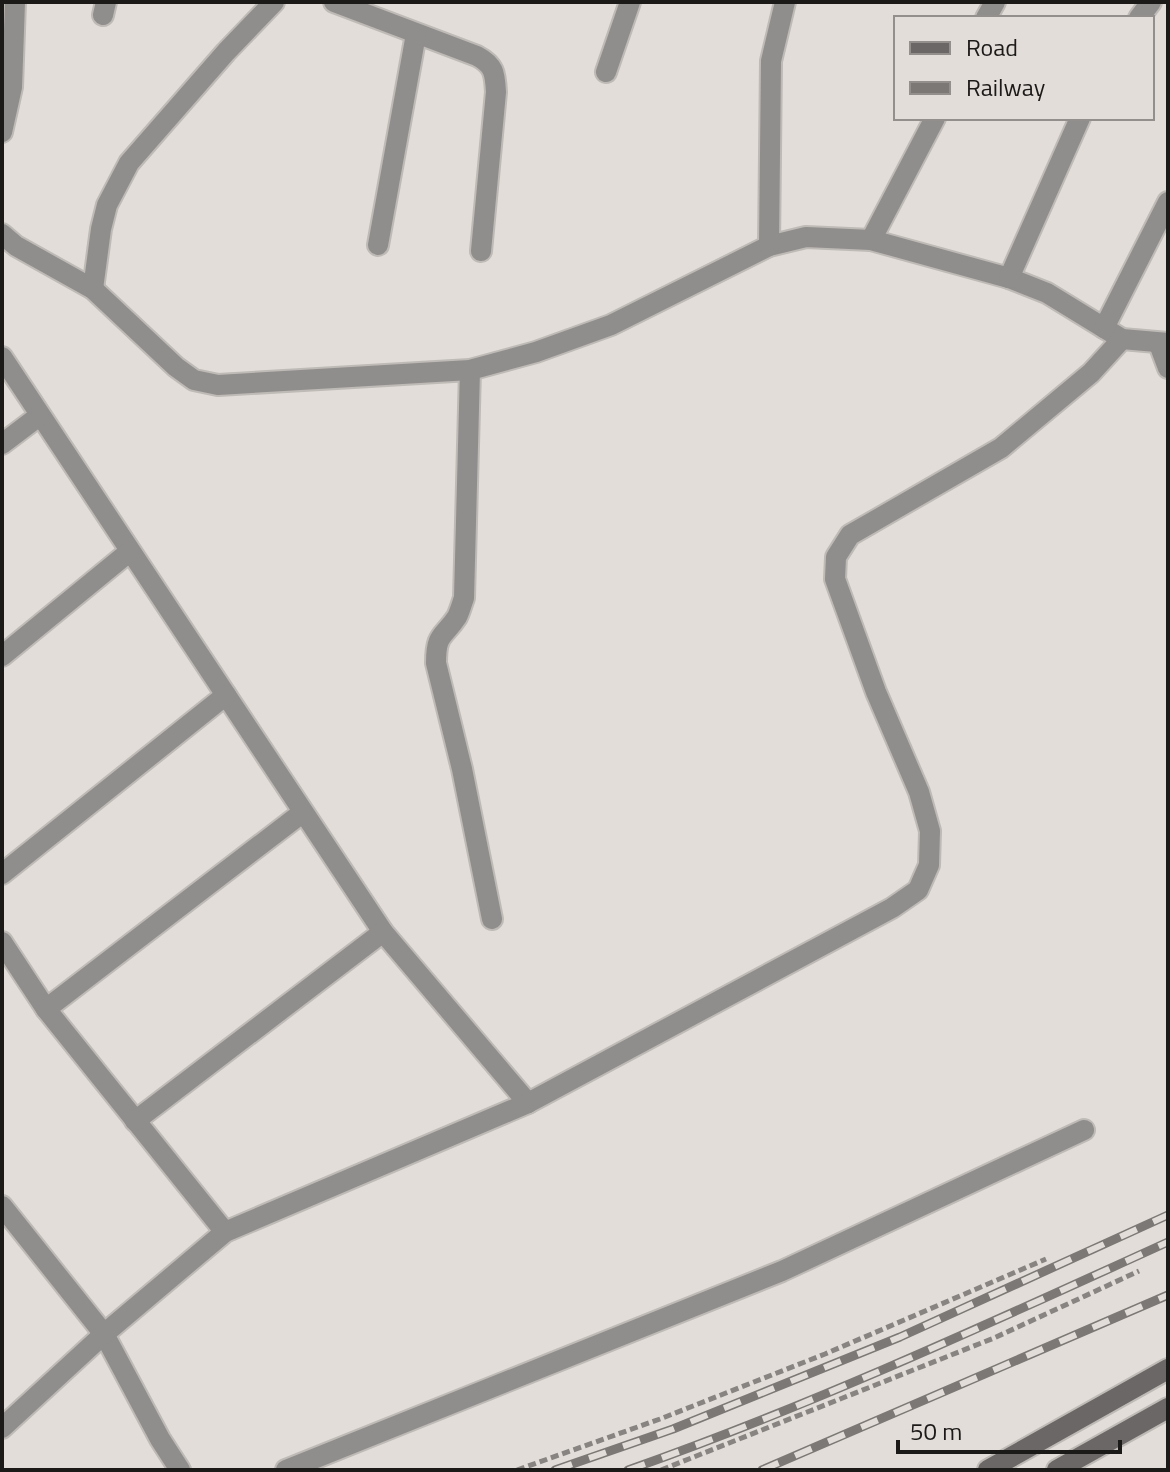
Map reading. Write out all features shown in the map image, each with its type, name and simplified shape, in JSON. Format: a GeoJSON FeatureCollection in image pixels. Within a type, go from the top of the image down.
{"type":"FeatureCollection","features":[{"type":"Feature","properties":{"kind":"street"},"geometry":{"type":"LineString","coordinates":[[2,132],[12,87],[15,2]]}},
{"type":"Feature","properties":{"kind":"street"},"geometry":{"type":"LineString","coordinates":[[93,289],[107,205],[129,163],[274,2]]}},
{"type":"Feature","properties":{"kind":"street"},"geometry":{"type":"LineString","coordinates":[[334,2],[477,56],[488,62],[495,71],[496,92],[481,251]]}},
{"type":"Feature","properties":{"kind":"street"},"geometry":{"type":"LineString","coordinates":[[606,72],[630,2]]}},
{"type":"Feature","properties":{"kind":"street"},"geometry":{"type":"LineString","coordinates":[[769,246],[771,61],[785,2]]}},
{"type":"Feature","properties":{"kind":"street"},"geometry":{"type":"LineString","coordinates":[[378,245],[416,34]]}},
{"type":"Feature","properties":{"kind":"street"},"geometry":{"type":"LineString","coordinates":[[871,240],[934,120]]}},
{"type":"Feature","properties":{"kind":"street"},"geometry":{"type":"LineString","coordinates":[[1009,278],[1079,120]]}},
{"type":"Feature","properties":{"kind":"street"},"geometry":{"type":"LineString","coordinates":[[2,1428],[104,1334],[225,1232],[528,1103],[892,908],[918,890],[929,865],[930,831],[919,792],[876,692],[835,579],[836,557],[850,535],[1001,448],[1091,373],[1113,333],[1168,202]]}},
{"type":"Feature","properties":{"kind":"street"},"geometry":{"type":"LineString","coordinates":[[2,234],[16,246],[93,289],[194,380],[218,385],[470,370],[536,352],[611,325],[769,246],[806,237],[871,240],[1009,278],[1047,293],[1113,333],[1164,344],[1168,368]]}},
{"type":"Feature","properties":{"kind":"street"},"geometry":{"type":"LineString","coordinates":[[2,357],[383,932],[528,1103]]}},
{"type":"Feature","properties":{"kind":"street"},"geometry":{"type":"LineString","coordinates":[[470,370],[464,598],[457,616],[436,645],[436,663],[474,823],[492,919]]}},
{"type":"Feature","properties":{"kind":"street"},"geometry":{"type":"LineString","coordinates":[[2,444],[39,416]]}},
{"type":"Feature","properties":{"kind":"street"},"geometry":{"type":"LineString","coordinates":[[2,656],[129,552]]}},
{"type":"Feature","properties":{"kind":"street"},"geometry":{"type":"LineString","coordinates":[[2,874],[226,695]]}},
{"type":"Feature","properties":{"kind":"street"},"geometry":{"type":"LineString","coordinates":[[46,1009],[302,813]]}},
{"type":"Feature","properties":{"kind":"street"},"geometry":{"type":"LineString","coordinates":[[135,1121],[383,932]]}},
{"type":"Feature","properties":{"kind":"street"},"geometry":{"type":"LineString","coordinates":[[2,942],[46,1009],[225,1232]]}},
{"type":"Feature","properties":{"kind":"street"},"geometry":{"type":"LineString","coordinates":[[286,1470],[782,1271],[1084,1130]]}},
{"type":"Feature","properties":{"kind":"street"},"geometry":{"type":"LineString","coordinates":[[3,1210],[104,1334],[180,1470]]}},
{"type":"Feature","properties":{"kind":"street"},"geometry":{"type":"LineString","coordinates":[[988,1470],[1168,1369]]}},
{"type":"Feature","properties":{"kind":"street"},"geometry":{"type":"LineString","coordinates":[[1057,1470],[1168,1408]]}},
{"type":"Feature","properties":{"kind":"path"},"geometry":{"type":"LineString","coordinates":[[517,1470],[660,1419],[825,1354],[1046,1259]]}},
{"type":"Feature","properties":{"kind":"path"},"geometry":{"type":"LineString","coordinates":[[661,1470],[994,1338],[1139,1271]]}},
{"type":"Feature","properties":{"kind":"railway"},"geometry":{"type":"LineString","coordinates":[[555,1470],[673,1429],[900,1337],[1168,1215]]}},
{"type":"Feature","properties":{"kind":"railway"},"geometry":{"type":"LineString","coordinates":[[628,1470],[833,1391],[1168,1242]]}},
{"type":"Feature","properties":{"kind":"railway"},"geometry":{"type":"LineString","coordinates":[[762,1470],[1168,1295]]}}]}
